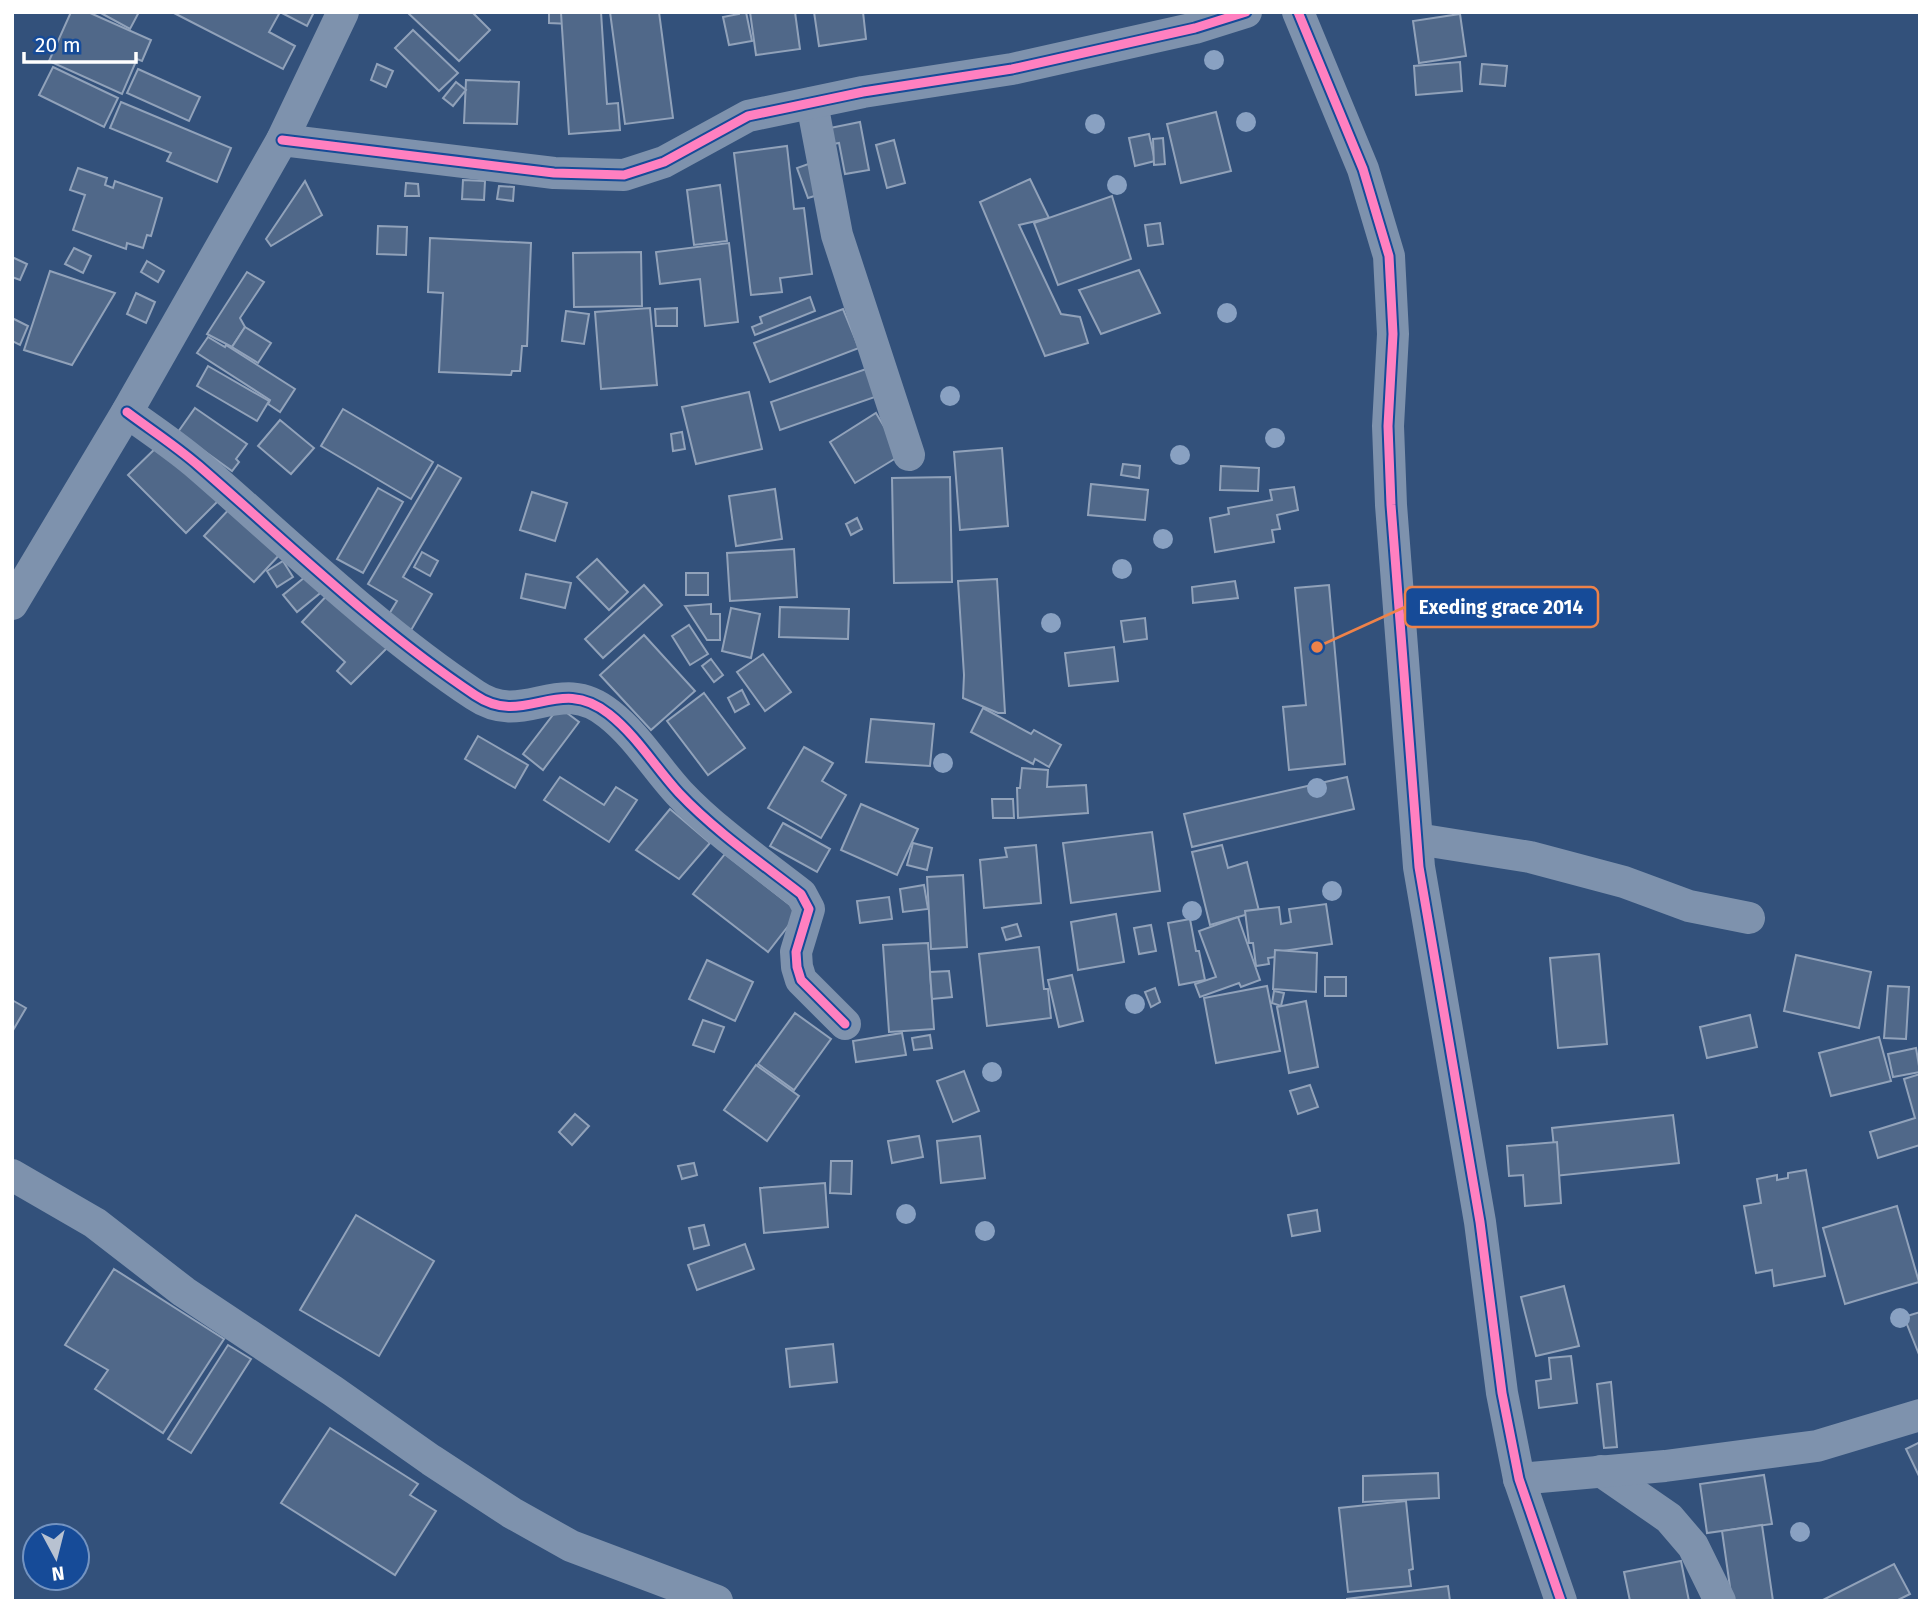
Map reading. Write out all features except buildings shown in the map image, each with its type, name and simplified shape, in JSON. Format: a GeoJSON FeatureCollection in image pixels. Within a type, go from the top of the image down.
{"type":"FeatureCollection","features":[{"type":"Feature","properties":{"kind":"street"},"geometry":{"type":"LineString","coordinates":[[12,604],[127,412],[282,140],[343,12]]}},
{"type":"Feature","properties":{"kind":"street"},"geometry":{"type":"LineString","coordinates":[[282,140],[554,173],[624,174],[664,162],[748,117],[863,92],[1012,69],[1195,28],[1245,12]]}},
{"type":"Feature","properties":{"kind":"street"},"geometry":{"type":"LineString","coordinates":[[1298,12],[1363,169],[1389,256],[1393,334],[1388,426],[1391,505],[1419,867],[1480,1222],[1494,1340],[1519,1479],[1561,1601]]}},
{"type":"Feature","properties":{"kind":"street"},"geometry":{"type":"LineString","coordinates":[[812,103],[837,235],[909,455]]}},
{"type":"Feature","properties":{"kind":"street"},"geometry":{"type":"LineString","coordinates":[[127,412],[197,464],[375,620],[476,696],[495,706],[514,708],[557,698],[582,698],[608,713],[639,743],[679,793],[718,829],[801,894],[809,909],[796,952],[801,980],[845,1024]]}},
{"type":"Feature","properties":{"kind":"street"},"geometry":{"type":"LineString","coordinates":[[1417,839],[1530,857],[1624,882],[1689,906],[1749,918]]}},
{"type":"Feature","properties":{"kind":"street"},"geometry":{"type":"LineString","coordinates":[[12,1175],[95,1223],[205,1306],[512,1513],[570,1546],[718,1601]]}},
{"type":"Feature","properties":{"kind":"street"},"geometry":{"type":"LineString","coordinates":[[1519,1479],[1665,1466],[1818,1446],[1920,1415]]}},
{"type":"Feature","properties":{"kind":"street"},"geometry":{"type":"LineString","coordinates":[[1601,1471],[1669,1518],[1693,1546],[1720,1601]]}},
{"type":"Feature","properties":{"kind":"cycle path"},"geometry":{"type":"LineString","coordinates":[[282,140],[554,173],[624,175],[664,162],[748,116],[863,92],[1012,69],[1195,28],[1246,12]]}},
{"type":"Feature","properties":{"kind":"cycle path"},"geometry":{"type":"LineString","coordinates":[[1298,12],[1363,169],[1389,256],[1393,334],[1388,426],[1391,505],[1419,867],[1480,1222],[1502,1393],[1519,1479],[1561,1601]]}},
{"type":"Feature","properties":{"kind":"cycle path"},"geometry":{"type":"LineString","coordinates":[[127,412],[190,459],[368,614],[475,695],[493,704],[510,707],[557,699],[574,699],[591,703],[609,714],[693,807],[738,846],[801,894],[809,909],[796,952],[801,980],[845,1024]]}},
{"type":"Feature","properties":{"kind":"place","name":"Exeding grace 2014"},"geometry":{"type":"Point","coordinates":[1317,647]}}]}
